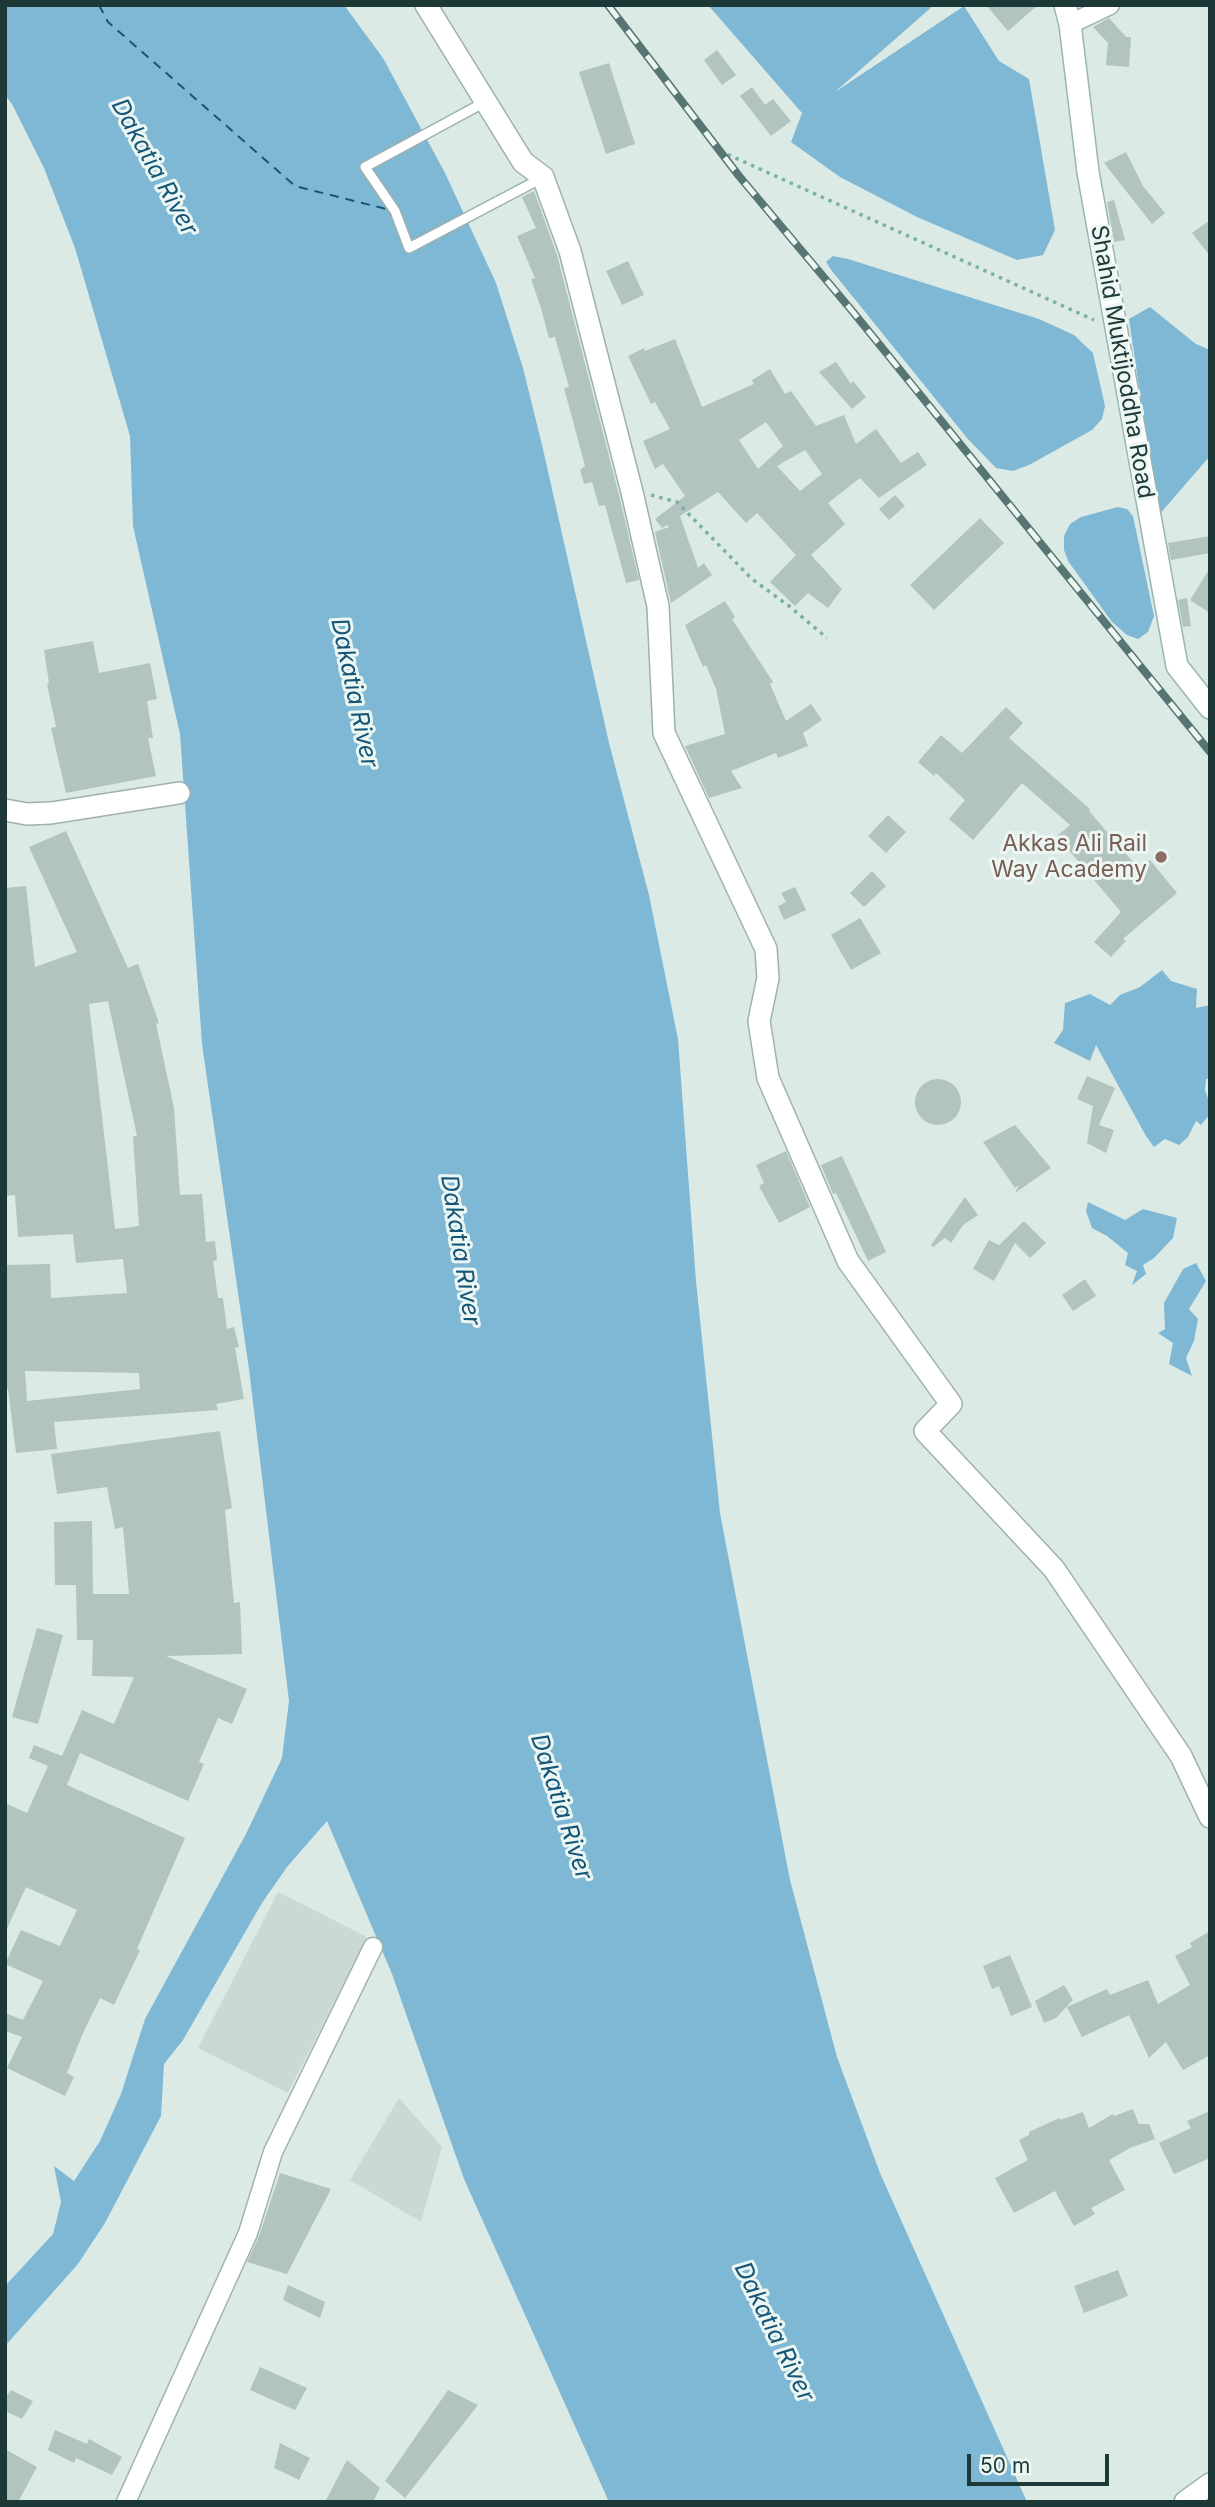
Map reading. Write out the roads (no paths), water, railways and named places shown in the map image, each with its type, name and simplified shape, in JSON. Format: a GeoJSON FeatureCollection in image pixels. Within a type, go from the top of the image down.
{"type":"FeatureCollection","features":[{"type":"Feature","properties":{"kind":"street"},"geometry":{"type":"LineString","coordinates":[[426,5],[523,162],[543,177],[570,251],[632,492],[658,606],[664,733],[766,949],[768,978],[759,1021],[768,1077],[848,1261],[951,1404],[925,1431],[1054,1569],[1117,1658],[1181,1756],[1210,1816]]}},
{"type":"Feature","properties":{"kind":"street"},"geometry":{"type":"LineString","coordinates":[[1068,15],[1110,5]]}},
{"type":"Feature","properties":{"kind":"street","name":"Shahid Muktijoddha Road"},"geometry":{"type":"LineString","coordinates":[[1068,15],[1088,172],[1177,666],[1210,708]]}},
{"type":"Feature","properties":{"kind":"street"},"geometry":{"type":"LineString","coordinates":[[5,810],[27,814],[51,813],[179,793]]}},
{"type":"Feature","properties":{"kind":"street"},"geometry":{"type":"LineString","coordinates":[[126,2502],[248,2233],[273,2152],[373,1947]]}},
{"type":"Feature","properties":{"kind":"street"},"geometry":{"type":"LineString","coordinates":[[1185,2502],[1210,2484]]}},
{"type":"Feature","properties":{"kind":"lane"},"geometry":{"type":"LineString","coordinates":[[486,102],[365,167],[395,211],[409,248],[543,177]]}},
{"type":"Feature","properties":{"kind":"water","name":"Dakatia River"},"geometry":{"type":"Polygon","coordinates":[[[5,5],[344,5],[383,58],[445,173],[496,283],[523,368],[543,449],[609,743],[649,895],[678,1039],[696,1281],[720,1513],[790,1880],[837,2057],[880,2173],[1027,2502],[609,2502],[464,2179],[392,1974],[327,1821],[287,1867],[262,1903],[183,2040],[164,2064],[161,2116],[105,2223],[78,2264],[5,2346],[5,2286],[53,2234],[61,2202],[54,2166],[74,2181],[100,2141],[121,2094],[145,2019],[246,1834],[282,1758],[289,1701],[249,1369],[202,1044],[180,734],[133,526],[130,436],[75,248],[44,168],[5,95],[5,5]]]}},
{"type":"Feature","properties":{"kind":"water"},"geometry":{"type":"Polygon","coordinates":[[[708,5],[934,5],[835,92],[964,6],[999,61],[1029,79],[1055,230],[1043,255],[1017,260],[917,217],[840,177],[791,142],[802,113],[708,5]]]}},
{"type":"Feature","properties":{"kind":"water"},"geometry":{"type":"Polygon","coordinates":[[[833,256],[1039,319],[1074,335],[1093,353],[1105,406],[1102,419],[1092,430],[1029,465],[1013,471],[996,468],[967,438],[832,271],[826,262],[833,256]]]}},
{"type":"Feature","properties":{"kind":"water"},"geometry":{"type":"Polygon","coordinates":[[[1150,307],[1196,344],[1210,350],[1210,456],[1158,516],[1129,319],[1150,307]]]}},
{"type":"Feature","properties":{"kind":"water"},"geometry":{"type":"Polygon","coordinates":[[[1118,507],[1127,509],[1133,516],[1154,616],[1148,632],[1138,639],[1127,635],[1112,622],[1068,561],[1064,550],[1064,536],[1070,524],[1081,517],[1118,507]]]}},
{"type":"Feature","properties":{"kind":"water"},"geometry":{"type":"Polygon","coordinates":[[[1162,970],[1171,981],[1197,989],[1196,1008],[1210,1005],[1210,1078],[1206,1079],[1205,1090],[1210,1114],[1201,1125],[1196,1121],[1188,1137],[1179,1145],[1165,1139],[1154,1147],[1096,1045],[1090,1061],[1054,1043],[1063,1030],[1065,1003],[1090,994],[1110,1005],[1120,995],[1140,987],[1162,970]]]}},
{"type":"Feature","properties":{"kind":"water"},"geometry":{"type":"Polygon","coordinates":[[[1088,1202],[1125,1220],[1143,1209],[1177,1218],[1173,1238],[1154,1258],[1143,1265],[1146,1274],[1132,1285],[1137,1271],[1125,1265],[1128,1253],[1092,1228],[1086,1211],[1088,1202]]]}},
{"type":"Feature","properties":{"kind":"water"},"geometry":{"type":"Polygon","coordinates":[[[1196,1263],[1206,1281],[1189,1309],[1198,1319],[1194,1341],[1186,1358],[1192,1376],[1169,1364],[1173,1343],[1158,1333],[1165,1329],[1164,1303],[1183,1269],[1196,1263]]]}},
{"type":"Feature","properties":{"kind":"railway"},"geometry":{"type":"LineString","coordinates":[[608,5],[739,176],[853,312],[1210,752]]}},
{"type":"Feature","properties":{"kind":"place","name":"Akkas Ali Rail Way Academy"},"geometry":{"type":"Point","coordinates":[1161,857]}}]}
